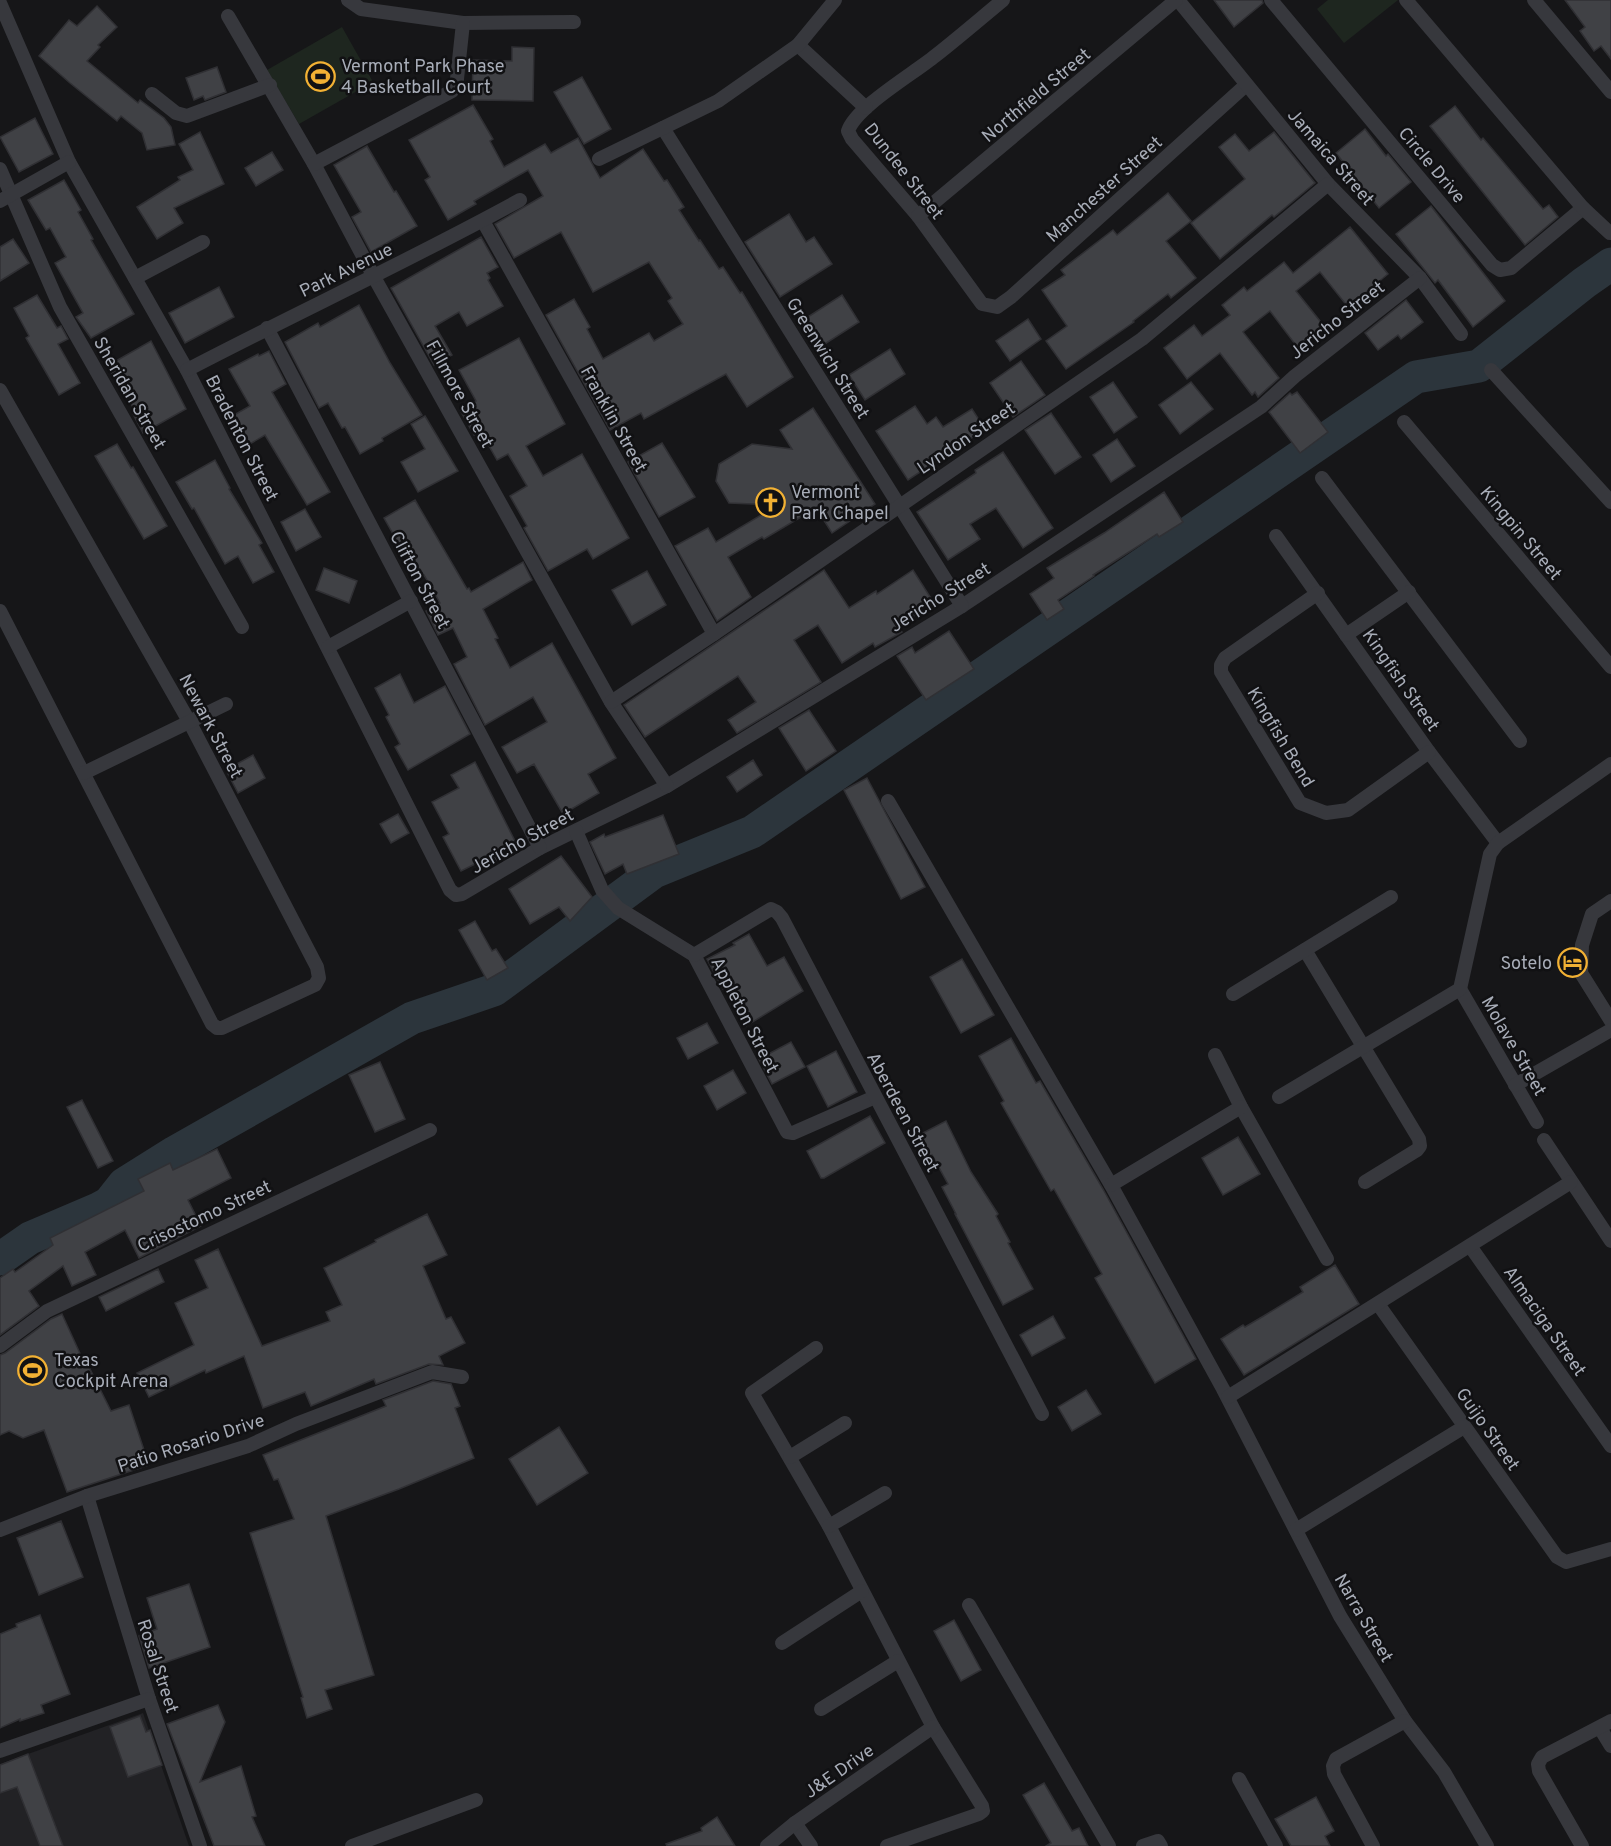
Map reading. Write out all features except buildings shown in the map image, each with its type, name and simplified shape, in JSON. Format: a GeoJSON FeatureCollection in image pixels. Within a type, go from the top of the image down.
{"type":"FeatureCollection","features":[{"type":"Feature","properties":{"kind":"street"},"geometry":{"type":"LineString","coordinates":[[348,0],[361,9],[463,23],[574,22]]}},
{"type":"Feature","properties":{"kind":"street"},"geometry":{"type":"LineString","coordinates":[[599,159],[718,101],[798,45],[835,0]]}},
{"type":"Feature","properties":{"kind":"street"},"geometry":{"type":"LineString","coordinates":[[866,108],[933,58],[1003,0]]}},
{"type":"Feature","properties":{"kind":"street","name":"Jamaica Street"},"geometry":{"type":"LineString","coordinates":[[1177,0],[1328,184],[1420,278],[1461,334]]}},
{"type":"Feature","properties":{"kind":"street","name":"Northfield Street"},"geometry":{"type":"LineString","coordinates":[[918,216],[1177,0]]}},
{"type":"Feature","properties":{"kind":"street","name":"Circle Drive"},"geometry":{"type":"LineString","coordinates":[[1271,0],[1492,265],[1500,270],[1511,268],[1583,208]]}},
{"type":"Feature","properties":{"kind":"street"},"geometry":{"type":"LineString","coordinates":[[1406,0],[1583,208],[1610,233]]}},
{"type":"Feature","properties":{"kind":"street"},"geometry":{"type":"LineString","coordinates":[[1534,0],[1611,92]]}},
{"type":"Feature","properties":{"kind":"street","name":"Bradenton Street"},"geometry":{"type":"LineString","coordinates":[[0,3],[69,162],[187,370],[450,890]]}},
{"type":"Feature","properties":{"kind":"street","name":"Fillmore Street"},"geometry":{"type":"LineString","coordinates":[[228,16],[270,85],[374,277],[611,702],[667,786]]}},
{"type":"Feature","properties":{"kind":"street"},"geometry":{"type":"LineString","coordinates":[[314,164],[453,91],[457,79],[463,23]]}},
{"type":"Feature","properties":{"kind":"street","name":"Dundee Street"},"geometry":{"type":"LineString","coordinates":[[798,45],[866,108],[851,123],[848,131],[852,139],[918,216],[982,304]]}},
{"type":"Feature","properties":{"kind":"street"},"geometry":{"type":"LineString","coordinates":[[152,94],[177,113],[187,116],[270,85]]}},
{"type":"Feature","properties":{"kind":"street","name":"Manchester Street"},"geometry":{"type":"LineString","coordinates":[[982,304],[997,307],[1011,297],[1246,85]]}},
{"type":"Feature","properties":{"kind":"street","name":"Greenwich Street"},"geometry":{"type":"LineString","coordinates":[[663,128],[962,606]]}},
{"type":"Feature","properties":{"kind":"street"},"geometry":{"type":"LineString","coordinates":[[0,201],[69,162]]}},
{"type":"Feature","properties":{"kind":"street","name":"Sheridan Street"},"geometry":{"type":"LineString","coordinates":[[0,169],[60,307],[242,627]]}},
{"type":"Feature","properties":{"kind":"street","name":"Lyndon Street"},"geometry":{"type":"LineString","coordinates":[[611,702],[714,634],[1142,339],[1328,184]]}},
{"type":"Feature","properties":{"kind":"street","name":"Park Avenue"},"geometry":{"type":"LineString","coordinates":[[187,370],[267,328],[374,277],[520,200]]}},
{"type":"Feature","properties":{"kind":"street","name":"Franklin Street"},"geometry":{"type":"LineString","coordinates":[[483,221],[714,634]]}},
{"type":"Feature","properties":{"kind":"street"},"geometry":{"type":"LineString","coordinates":[[135,278],[203,242]]}},
{"type":"Feature","properties":{"kind":"street","name":"Jericho Street"},"geometry":{"type":"LineString","coordinates":[[450,890],[456,895],[462,894],[540,848],[667,786],[962,606],[1261,407],[1295,376],[1420,278]]}},
{"type":"Feature","properties":{"kind":"street","name":"Clifton Street"},"geometry":{"type":"LineString","coordinates":[[267,328],[540,848]]}},
{"type":"Feature","properties":{"kind":"street"},"geometry":{"type":"LineString","coordinates":[[1491,370],[1611,502]]}},
{"type":"Feature","properties":{"kind":"street","name":"Newark Street"},"geometry":{"type":"LineString","coordinates":[[0,390],[190,723],[317,967],[319,978],[315,985],[222,1028],[217,1028],[212,1024],[84,773]]}},
{"type":"Feature","properties":{"kind":"street","name":"Kingpin Street"},"geometry":{"type":"LineString","coordinates":[[1404,422],[1611,666]]}},
{"type":"Feature","properties":{"kind":"street"},"geometry":{"type":"LineString","coordinates":[[1322,478],[1520,741]]}},
{"type":"Feature","properties":{"kind":"street","name":"Kingfish Street"},"geometry":{"type":"LineString","coordinates":[[1276,536],[1429,752],[1497,843]]}},
{"type":"Feature","properties":{"kind":"street"},"geometry":{"type":"LineString","coordinates":[[1347,635],[1409,592]]}},
{"type":"Feature","properties":{"kind":"street","name":"Kingfish Bend"},"geometry":{"type":"LineString","coordinates":[[1318,593],[1225,658],[1221,665],[1221,672],[1300,803],[1326,813],[1348,810],[1429,752]]}},
{"type":"Feature","properties":{"kind":"street"},"geometry":{"type":"LineString","coordinates":[[328,647],[411,601]]}},
{"type":"Feature","properties":{"kind":"street"},"geometry":{"type":"LineString","coordinates":[[0,611],[84,773],[226,704]]}},
{"type":"Feature","properties":{"kind":"street"},"geometry":{"type":"LineString","coordinates":[[1279,1097],[1460,989],[1490,854],[1497,843],[1611,764]]}},
{"type":"Feature","properties":{"kind":"street","name":"Narra Street"},"geometry":{"type":"LineString","coordinates":[[888,801],[1111,1185],[1228,1397],[1340,1616],[1405,1721],[1444,1772],[1486,1846]]}},
{"type":"Feature","properties":{"kind":"street","name":"Appleton Street"},"geometry":{"type":"LineString","coordinates":[[576,831],[602,890],[618,908],[694,954],[787,1132],[793,1133],[875,1097]]}},
{"type":"Feature","properties":{"kind":"street"},"geometry":{"type":"LineString","coordinates":[[1233,994],[1391,897]]}},
{"type":"Feature","properties":{"kind":"street"},"geometry":{"type":"LineString","coordinates":[[1611,901],[1592,914],[1582,945],[1581,973],[1611,1021]]}},
{"type":"Feature","properties":{"kind":"street","name":"Aberdeen Street"},"geometry":{"type":"LineString","coordinates":[[694,954],[771,909],[777,912],[1042,1414]]}},
{"type":"Feature","properties":{"kind":"street"},"geometry":{"type":"LineString","coordinates":[[1305,950],[1419,1139],[1420,1146],[1365,1182]]}},
{"type":"Feature","properties":{"kind":"street","name":"Molave Street"},"geometry":{"type":"LineString","coordinates":[[1460,989],[1537,1122]]}},
{"type":"Feature","properties":{"kind":"street"},"geometry":{"type":"LineString","coordinates":[[1515,1085],[1611,1030]]}},
{"type":"Feature","properties":{"kind":"street"},"geometry":{"type":"LineString","coordinates":[[1215,1055],[1241,1107],[1327,1259]]}},
{"type":"Feature","properties":{"kind":"street"},"geometry":{"type":"LineString","coordinates":[[1111,1185],[1241,1107]]}},
{"type":"Feature","properties":{"kind":"street","name":"Crisostomo Street"},"geometry":{"type":"LineString","coordinates":[[0,1346],[47,1311],[430,1130]]}},
{"type":"Feature","properties":{"kind":"street"},"geometry":{"type":"LineString","coordinates":[[1544,1140],[1611,1241]]}},
{"type":"Feature","properties":{"kind":"street"},"geometry":{"type":"LineString","coordinates":[[1228,1397],[1571,1182]]}},
{"type":"Feature","properties":{"kind":"street","name":"Almaciga Street"},"geometry":{"type":"LineString","coordinates":[[1470,1246],[1611,1446]]}},
{"type":"Feature","properties":{"kind":"street","name":"Guijo Street"},"geometry":{"type":"LineString","coordinates":[[1378,1304],[1557,1557],[1566,1562],[1576,1561],[1611,1549]]}},
{"type":"Feature","properties":{"kind":"street"},"geometry":{"type":"LineString","coordinates":[[816,1348],[752,1394],[829,1526],[933,1727],[983,1811],[887,1846]]}},
{"type":"Feature","properties":{"kind":"street","name":"Patio Rosario Drive"},"geometry":{"type":"LineString","coordinates":[[0,1530],[87,1496],[248,1446],[297,1424],[432,1372],[462,1377]]}},
{"type":"Feature","properties":{"kind":"street"},"geometry":{"type":"LineString","coordinates":[[790,1457],[845,1423]]}},
{"type":"Feature","properties":{"kind":"street"},"geometry":{"type":"LineString","coordinates":[[1296,1530],[1464,1426]]}},
{"type":"Feature","properties":{"kind":"street"},"geometry":{"type":"LineString","coordinates":[[829,1526],[885,1493]]}},
{"type":"Feature","properties":{"kind":"street","name":"Rosal Street"},"geometry":{"type":"LineString","coordinates":[[87,1496],[149,1699],[200,1846]]}},
{"type":"Feature","properties":{"kind":"street"},"geometry":{"type":"LineString","coordinates":[[782,1643],[862,1592]]}},
{"type":"Feature","properties":{"kind":"street"},"geometry":{"type":"LineString","coordinates":[[969,1605],[1109,1846]]}},
{"type":"Feature","properties":{"kind":"street"},"geometry":{"type":"LineString","coordinates":[[821,1709],[898,1661]]}},
{"type":"Feature","properties":{"kind":"street"},"geometry":{"type":"LineString","coordinates":[[0,1751],[149,1699]]}},
{"type":"Feature","properties":{"kind":"street"},"geometry":{"type":"LineString","coordinates":[[1373,1846],[1334,1774],[1333,1766],[1336,1759],[1405,1721]]}},
{"type":"Feature","properties":{"kind":"street"},"geometry":{"type":"LineString","coordinates":[[1582,1846],[1539,1771],[1538,1764],[1542,1757],[1605,1725],[1611,1746]]}},
{"type":"Feature","properties":{"kind":"street","name":"J&E Drive"},"geometry":{"type":"LineString","coordinates":[[767,1846],[795,1823],[933,1727]]}},
{"type":"Feature","properties":{"kind":"street"},"geometry":{"type":"LineString","coordinates":[[1239,1779],[1276,1846]]}},
{"type":"Feature","properties":{"kind":"street"},"geometry":{"type":"LineString","coordinates":[[352,1846],[476,1800]]}},
{"type":"Feature","properties":{"kind":"street"},"geometry":{"type":"LineString","coordinates":[[795,1823],[811,1846]]}},
{"type":"Feature","properties":{"kind":"street"},"geometry":{"type":"LineString","coordinates":[[1143,1846],[1158,1840],[1161,1846]]}},
{"type":"Feature","properties":{"kind":"shaded area"},"geometry":{"type":"Polygon","coordinates":[[[1328,0],[1398,0],[1344,43],[1317,9],[1328,0]]]}},
{"type":"Feature","properties":{"kind":"shaded area","name":"Vermont Park Phase 4 Basketball Court"},"geometry":{"type":"Polygon","coordinates":[[[342,27],[373,82],[299,124],[267,70],[342,27]]]}},
{"type":"Feature","properties":{"kind":"shaded area"},"geometry":{"type":"Polygon","coordinates":[[[143,1713],[189,1846],[0,1846],[0,1764],[143,1713]]]}},
{"type":"Feature","properties":{"kind":"waterway"},"geometry":{"type":"LineString","coordinates":[[0,1259],[30,1238],[109,1203],[124,1184],[175,1152],[412,1018],[494,990],[654,872],[752,832],[1416,377],[1479,366],[1611,264]]}},
{"type":"Feature","properties":{"kind":"place","name":"Vermont Park Phase 4 Basketball Court"},"geometry":{"type":"Point","coordinates":[320,76]}},
{"type":"Feature","properties":{"kind":"place","name":"Vermont Park Chapel"},"geometry":{"type":"Point","coordinates":[770,502]}},
{"type":"Feature","properties":{"kind":"place","name":"Sotelo"},"geometry":{"type":"Point","coordinates":[1573,963]}},
{"type":"Feature","properties":{"kind":"place","name":"Texas Cockpit Arena"},"geometry":{"type":"Point","coordinates":[33,1370]}}]}
